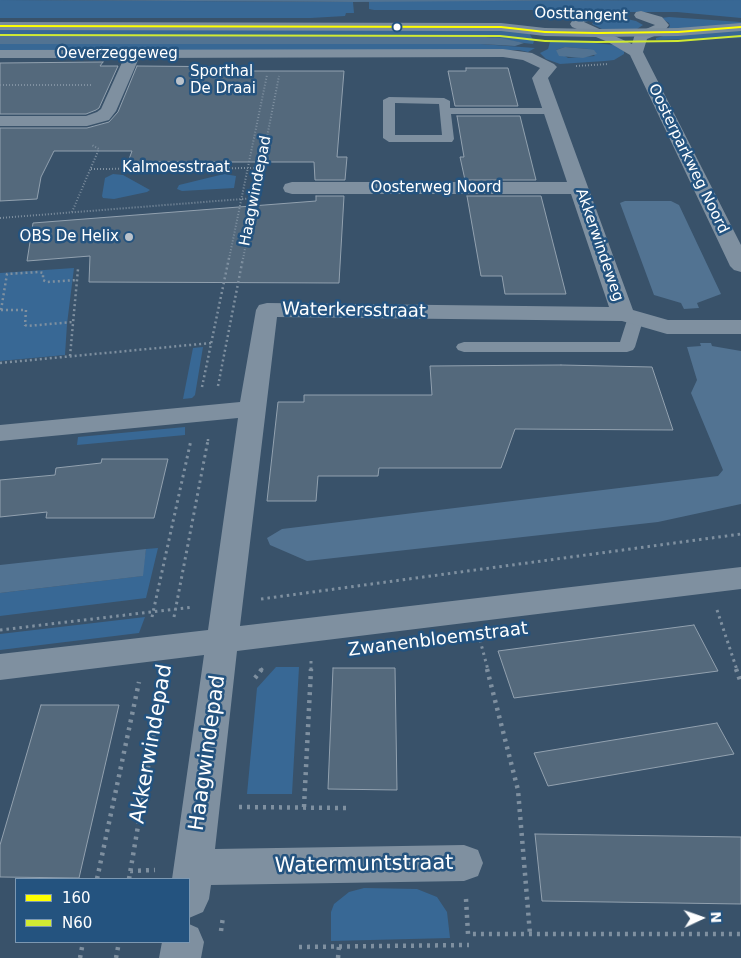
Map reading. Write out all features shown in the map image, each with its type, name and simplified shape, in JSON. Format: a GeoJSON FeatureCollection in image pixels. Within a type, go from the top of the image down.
{"type":"FeatureCollection","features":[{"type":"Feature","properties":{"kind":"main road","name":"Oosttangent"},"geometry":{"type":"LineString","coordinates":[[565,16],[600,15]]}},
{"type":"Feature","properties":{"kind":"main road","name":"Oosttangent"},"geometry":{"type":"LineString","coordinates":[[636,15],[673,15]]}},
{"type":"Feature","properties":{"kind":"main road"},"geometry":{"type":"LineString","coordinates":[[699,17],[741,20]]}},
{"type":"Feature","properties":{"kind":"main road","name":"Oosttangent"},"geometry":{"type":"LineString","coordinates":[[0,20],[517,20],[548,18]]}},
{"type":"Feature","properties":{"kind":"main road","name":"Oosttangent"},"geometry":{"type":"LineString","coordinates":[[0,26],[492,27],[545,32],[597,33],[696,31],[741,27]]}},
{"type":"Feature","properties":{"kind":"street"},"geometry":{"type":"LineString","coordinates":[[600,15],[581,18],[576,22],[580,27],[613,39],[638,57]]}},
{"type":"Feature","properties":{"kind":"street"},"geometry":{"type":"LineString","coordinates":[[636,15],[658,20],[662,25],[640,37],[638,57]]}},
{"type":"Feature","properties":{"kind":"street","name":"Oeverzeggeweg"},"geometry":{"type":"LineString","coordinates":[[0,54],[510,53],[527,56],[549,67]]}},
{"type":"Feature","properties":{"kind":"street"},"geometry":{"type":"LineString","coordinates":[[0,121],[96,119],[108,111],[134,54]]}},
{"type":"Feature","properties":{"kind":"street","name":"Oosterparkweg Noord"},"geometry":{"type":"LineString","coordinates":[[638,57],[741,266]]}},
{"type":"Feature","properties":{"kind":"street","name":"Akkerwindeweg"},"geometry":{"type":"LineString","coordinates":[[549,67],[540,78],[580,188],[630,315],[667,326],[741,327]]}},
{"type":"Feature","properties":{"kind":"street","name":"Oosterweg Noord"},"geometry":{"type":"LineString","coordinates":[[292,188],[580,188]]}},
{"type":"Feature","properties":{"kind":"street","name":"Waterkersstraat"},"geometry":{"type":"LineString","coordinates":[[224,640],[252,409],[267,310],[630,315]]}},
{"type":"Feature","properties":{"kind":"street"},"geometry":{"type":"LineString","coordinates":[[0,433],[252,409]]}},
{"type":"Feature","properties":{"kind":"street","name":"Zwanenbloemstraat"},"geometry":{"type":"LineString","coordinates":[[0,667],[741,578]]}},
{"type":"Feature","properties":{"kind":"street","name":"Haagwindepad"},"geometry":{"type":"LineString","coordinates":[[203,878],[224,640]]}},
{"type":"Feature","properties":{"kind":"street","name":"Watermuntstraat"},"geometry":{"type":"LineString","coordinates":[[203,878],[464,863]]}},
{"type":"Feature","properties":{"kind":"street"},"geometry":{"type":"LineString","coordinates":[[180,958],[202,941]]}},
{"type":"Feature","properties":{"kind":"lane"},"geometry":{"type":"LineString","coordinates":[[389,100],[444,101],[445,111],[448,139],[389,138],[389,100]]}},
{"type":"Feature","properties":{"kind":"lane"},"geometry":{"type":"LineString","coordinates":[[445,111],[552,111]]}},
{"type":"Feature","properties":{"kind":"lane"},"geometry":{"type":"LineString","coordinates":[[464,347],[627,347],[630,315]]}},
{"type":"Feature","properties":{"kind":"path"},"geometry":{"type":"LineString","coordinates":[[549,67],[638,57]]}},
{"type":"Feature","properties":{"kind":"path","name":"Haagwindepad"},"geometry":{"type":"LineString","coordinates":[[175,609],[280,72]]}},
{"type":"Feature","properties":{"kind":"path"},"geometry":{"type":"LineString","coordinates":[[0,85],[120,85]]}},
{"type":"Feature","properties":{"kind":"path","name":"Kalmoesstraat"},"geometry":{"type":"LineString","coordinates":[[72,212],[99,149],[90,145]]}},
{"type":"Feature","properties":{"kind":"path","name":"Kalmoesstraat"},"geometry":{"type":"LineString","coordinates":[[91,169],[260,168]]}},
{"type":"Feature","properties":{"kind":"path"},"geometry":{"type":"LineString","coordinates":[[0,218],[255,198]]}},
{"type":"Feature","properties":{"kind":"path"},"geometry":{"type":"LineString","coordinates":[[70,356],[78,268]]}},
{"type":"Feature","properties":{"kind":"path"},"geometry":{"type":"LineString","coordinates":[[73,322],[27,326],[25,325],[27,312],[24,309],[0,310],[7,274],[41,272],[44,274],[44,281],[47,282],[77,280]]}},
{"type":"Feature","properties":{"kind":"path"},"geometry":{"type":"LineString","coordinates":[[0,362],[211,343]]}},
{"type":"Feature","properties":{"kind":"path"},"geometry":{"type":"LineString","coordinates":[[0,630],[227,603],[741,534]]}},
{"type":"Feature","properties":{"kind":"path"},"geometry":{"type":"LineString","coordinates":[[703,582],[716,606],[741,683]]}},
{"type":"Feature","properties":{"kind":"path","name":"Akkerwindepad"},"geometry":{"type":"LineString","coordinates":[[129,878],[175,609]]}},
{"type":"Feature","properties":{"kind":"path"},"geometry":{"type":"LineString","coordinates":[[479,635],[518,790],[530,934]]}},
{"type":"Feature","properties":{"kind":"path"},"geometry":{"type":"LineString","coordinates":[[304,807],[311,656]]}},
{"type":"Feature","properties":{"kind":"path"},"geometry":{"type":"LineString","coordinates":[[252,685],[256,676],[267,665]]}},
{"type":"Feature","properties":{"kind":"path"},"geometry":{"type":"LineString","coordinates":[[202,941],[203,878],[236,839],[240,798]]}},
{"type":"Feature","properties":{"kind":"path"},"geometry":{"type":"LineString","coordinates":[[239,807],[346,808]]}},
{"type":"Feature","properties":{"kind":"path","name":"Watermuntstraat"},"geometry":{"type":"LineString","coordinates":[[464,863],[468,934],[741,934]]}},
{"type":"Feature","properties":{"kind":"path"},"geometry":{"type":"LineString","coordinates":[[80,958],[83,943]]}},
{"type":"Feature","properties":{"kind":"path"},"geometry":{"type":"LineString","coordinates":[[116,958],[119,943]]}},
{"type":"Feature","properties":{"kind":"path"},"geometry":{"type":"LineString","coordinates":[[299,947],[469,944]]}},
{"type":"Feature","properties":{"kind":"path"},"geometry":{"type":"LineString","coordinates":[[338,958],[339,946]]}},
{"type":"Feature","properties":{"kind":"shaded area"},"geometry":{"type":"Polygon","coordinates":[[[0,0],[353,2],[354,13],[346,13],[345,16],[311,18],[0,18],[0,0]]]}},
{"type":"Feature","properties":{"kind":"shaded area"},"geometry":{"type":"Polygon","coordinates":[[[21,0],[635,0],[353,2],[21,0]]]}},
{"type":"Feature","properties":{"kind":"shaded area"},"geometry":{"type":"Polygon","coordinates":[[[741,0],[741,18],[677,12],[575,12],[550,15],[532,10],[369,9],[369,1],[741,0]]]}},
{"type":"Feature","properties":{"kind":"shaded area"},"geometry":{"type":"Polygon","coordinates":[[[603,18],[627,19],[643,25],[637,29],[604,30],[592,24],[594,21],[603,18]]]}},
{"type":"Feature","properties":{"kind":"shaded area"},"geometry":{"type":"Polygon","coordinates":[[[661,18],[741,22],[741,25],[668,29],[669,23],[661,18]]]}},
{"type":"Feature","properties":{"kind":"shaded area"},"geometry":{"type":"Polygon","coordinates":[[[0,29],[485,29],[529,33],[534,41],[533,44],[489,37],[0,36],[0,29]]]}},
{"type":"Feature","properties":{"kind":"shaded area"},"geometry":{"type":"Polygon","coordinates":[[[741,29],[741,38],[656,40],[656,38],[667,35],[741,29]]]}},
{"type":"Feature","properties":{"kind":"shaded area"},"geometry":{"type":"Polygon","coordinates":[[[0,36],[471,36],[501,38],[524,43],[515,46],[481,44],[0,44],[0,36]]]}},
{"type":"Feature","properties":{"kind":"shaded area"},"geometry":{"type":"Polygon","coordinates":[[[561,40],[615,45],[624,51],[624,54],[614,60],[560,64],[546,59],[540,53],[548,49],[550,42],[561,40]],[[565,47],[556,50],[568,58],[595,56],[588,49],[565,47]]]}},
{"type":"Feature","properties":{"kind":"shaded area"},"geometry":{"type":"Polygon","coordinates":[[[0,44],[481,44],[535,48],[528,52],[519,50],[0,50],[0,44]]]}},
{"type":"Feature","properties":{"kind":"shaded area"},"geometry":{"type":"Polygon","coordinates":[[[565,47],[594,50],[597,54],[583,58],[559,56],[556,50],[565,47]]]}},
{"type":"Feature","properties":{"kind":"shaded area"},"geometry":{"type":"Polygon","coordinates":[[[113,174],[123,175],[150,190],[114,199],[103,198],[105,178],[113,174]]]}},
{"type":"Feature","properties":{"kind":"shaded area"},"geometry":{"type":"Polygon","coordinates":[[[224,174],[236,176],[234,188],[182,191],[177,189],[179,185],[224,174]]]}},
{"type":"Feature","properties":{"kind":"shaded area"},"geometry":{"type":"Polygon","coordinates":[[[625,201],[671,201],[679,205],[721,294],[697,303],[699,308],[684,309],[681,303],[654,295],[620,203],[625,201]]]}},
{"type":"Feature","properties":{"kind":"shaded area"},"geometry":{"type":"Polygon","coordinates":[[[74,268],[65,355],[0,361],[0,273],[74,268]]]}},
{"type":"Feature","properties":{"kind":"shaded area"},"geometry":{"type":"Polygon","coordinates":[[[700,343],[711,343],[712,346],[741,351],[741,504],[658,522],[307,561],[270,545],[267,538],[282,529],[718,476],[723,470],[691,393],[697,380],[687,347],[701,346],[700,343]]]}},
{"type":"Feature","properties":{"kind":"shaded area"},"geometry":{"type":"Polygon","coordinates":[[[203,347],[195,395],[192,398],[183,399],[193,348],[203,347]]]}},
{"type":"Feature","properties":{"kind":"shaded area"},"geometry":{"type":"Polygon","coordinates":[[[185,427],[185,435],[77,445],[78,437],[185,427]]]}},
{"type":"Feature","properties":{"kind":"shaded area"},"geometry":{"type":"Polygon","coordinates":[[[158,548],[146,598],[0,616],[0,593],[142,576],[146,549],[158,548]]]}},
{"type":"Feature","properties":{"kind":"shaded area"},"geometry":{"type":"Polygon","coordinates":[[[146,549],[143,576],[0,593],[0,565],[146,549]]]}},
{"type":"Feature","properties":{"kind":"shaded area"},"geometry":{"type":"Polygon","coordinates":[[[145,617],[139,633],[0,650],[0,634],[145,617]]]}},
{"type":"Feature","properties":{"kind":"shaded area"},"geometry":{"type":"Polygon","coordinates":[[[276,667],[299,667],[292,794],[247,794],[257,688],[276,667]]]}},
{"type":"Feature","properties":{"kind":"shaded area"},"geometry":{"type":"Polygon","coordinates":[[[364,888],[417,889],[437,897],[447,912],[450,938],[331,941],[331,912],[334,904],[349,892],[364,888]]]}},
{"type":"Feature","properties":{"kind":"building"},"geometry":{"type":"Polygon","coordinates":[[[103,62],[100,66],[118,66],[99,108],[96,110],[86,114],[0,114],[0,63],[103,62]]]}},
{"type":"Feature","properties":{"kind":"building"},"geometry":{"type":"Polygon","coordinates":[[[137,66],[250,67],[249,71],[344,71],[337,157],[347,157],[345,180],[315,180],[314,162],[128,162],[132,151],[54,151],[41,177],[37,199],[0,201],[0,128],[87,128],[109,122],[118,112],[137,66]]]}},
{"type":"Feature","properties":{"kind":"building"},"geometry":{"type":"Polygon","coordinates":[[[466,68],[508,68],[518,106],[455,106],[448,71],[466,71],[466,68]]]}},
{"type":"Feature","properties":{"kind":"building"},"geometry":{"type":"Polygon","coordinates":[[[457,116],[520,116],[536,180],[465,180],[460,157],[464,157],[457,116]]]}},
{"type":"Feature","properties":{"kind":"building"},"geometry":{"type":"Polygon","coordinates":[[[316,196],[344,196],[339,283],[89,282],[90,256],[27,261],[33,223],[316,201],[316,196]]]}},
{"type":"Feature","properties":{"kind":"building"},"geometry":{"type":"Polygon","coordinates":[[[467,196],[541,196],[566,294],[505,294],[502,276],[481,276],[467,196]]]}},
{"type":"Feature","properties":{"kind":"building"},"geometry":{"type":"Polygon","coordinates":[[[561,365],[652,367],[673,430],[515,429],[501,468],[379,468],[378,476],[318,476],[316,501],[267,501],[278,402],[304,402],[304,395],[432,395],[430,366],[561,365]]]}},
{"type":"Feature","properties":{"kind":"building"},"geometry":{"type":"Polygon","coordinates":[[[102,459],[168,459],[154,518],[46,518],[47,512],[0,517],[0,480],[55,475],[56,468],[101,463],[102,459]]]}},
{"type":"Feature","properties":{"kind":"building"},"geometry":{"type":"Polygon","coordinates":[[[694,625],[718,671],[514,698],[498,651],[694,625]]]}},
{"type":"Feature","properties":{"kind":"building"},"geometry":{"type":"Polygon","coordinates":[[[333,668],[395,668],[397,790],[328,789],[333,668]]]}},
{"type":"Feature","properties":{"kind":"building"},"geometry":{"type":"Polygon","coordinates":[[[41,705],[119,705],[79,878],[0,877],[0,845],[41,705]]]}},
{"type":"Feature","properties":{"kind":"building"},"geometry":{"type":"Polygon","coordinates":[[[717,723],[734,754],[548,786],[534,753],[717,723]]]}},
{"type":"Feature","properties":{"kind":"building"},"geometry":{"type":"Polygon","coordinates":[[[535,834],[741,837],[741,904],[542,901],[535,834]]]}},
{"type":"Feature","properties":{"kind":"transit line","name":"160"},"geometry":{"type":"LineString","coordinates":[[0,26],[501,27],[545,32],[597,33],[678,32],[741,27]]}},
{"type":"Feature","properties":{"kind":"transit line","name":"N60"},"geometry":{"type":"LineString","coordinates":[[0,35],[500,36],[545,41],[597,42],[678,41],[741,36]]}},
{"type":"Feature","properties":{"kind":"place","name":"Sporthal De Draai"},"geometry":{"type":"Point","coordinates":[180,81]}},
{"type":"Feature","properties":{"kind":"place","name":"OBS De Helix"},"geometry":{"type":"Point","coordinates":[129,237]}}]}
